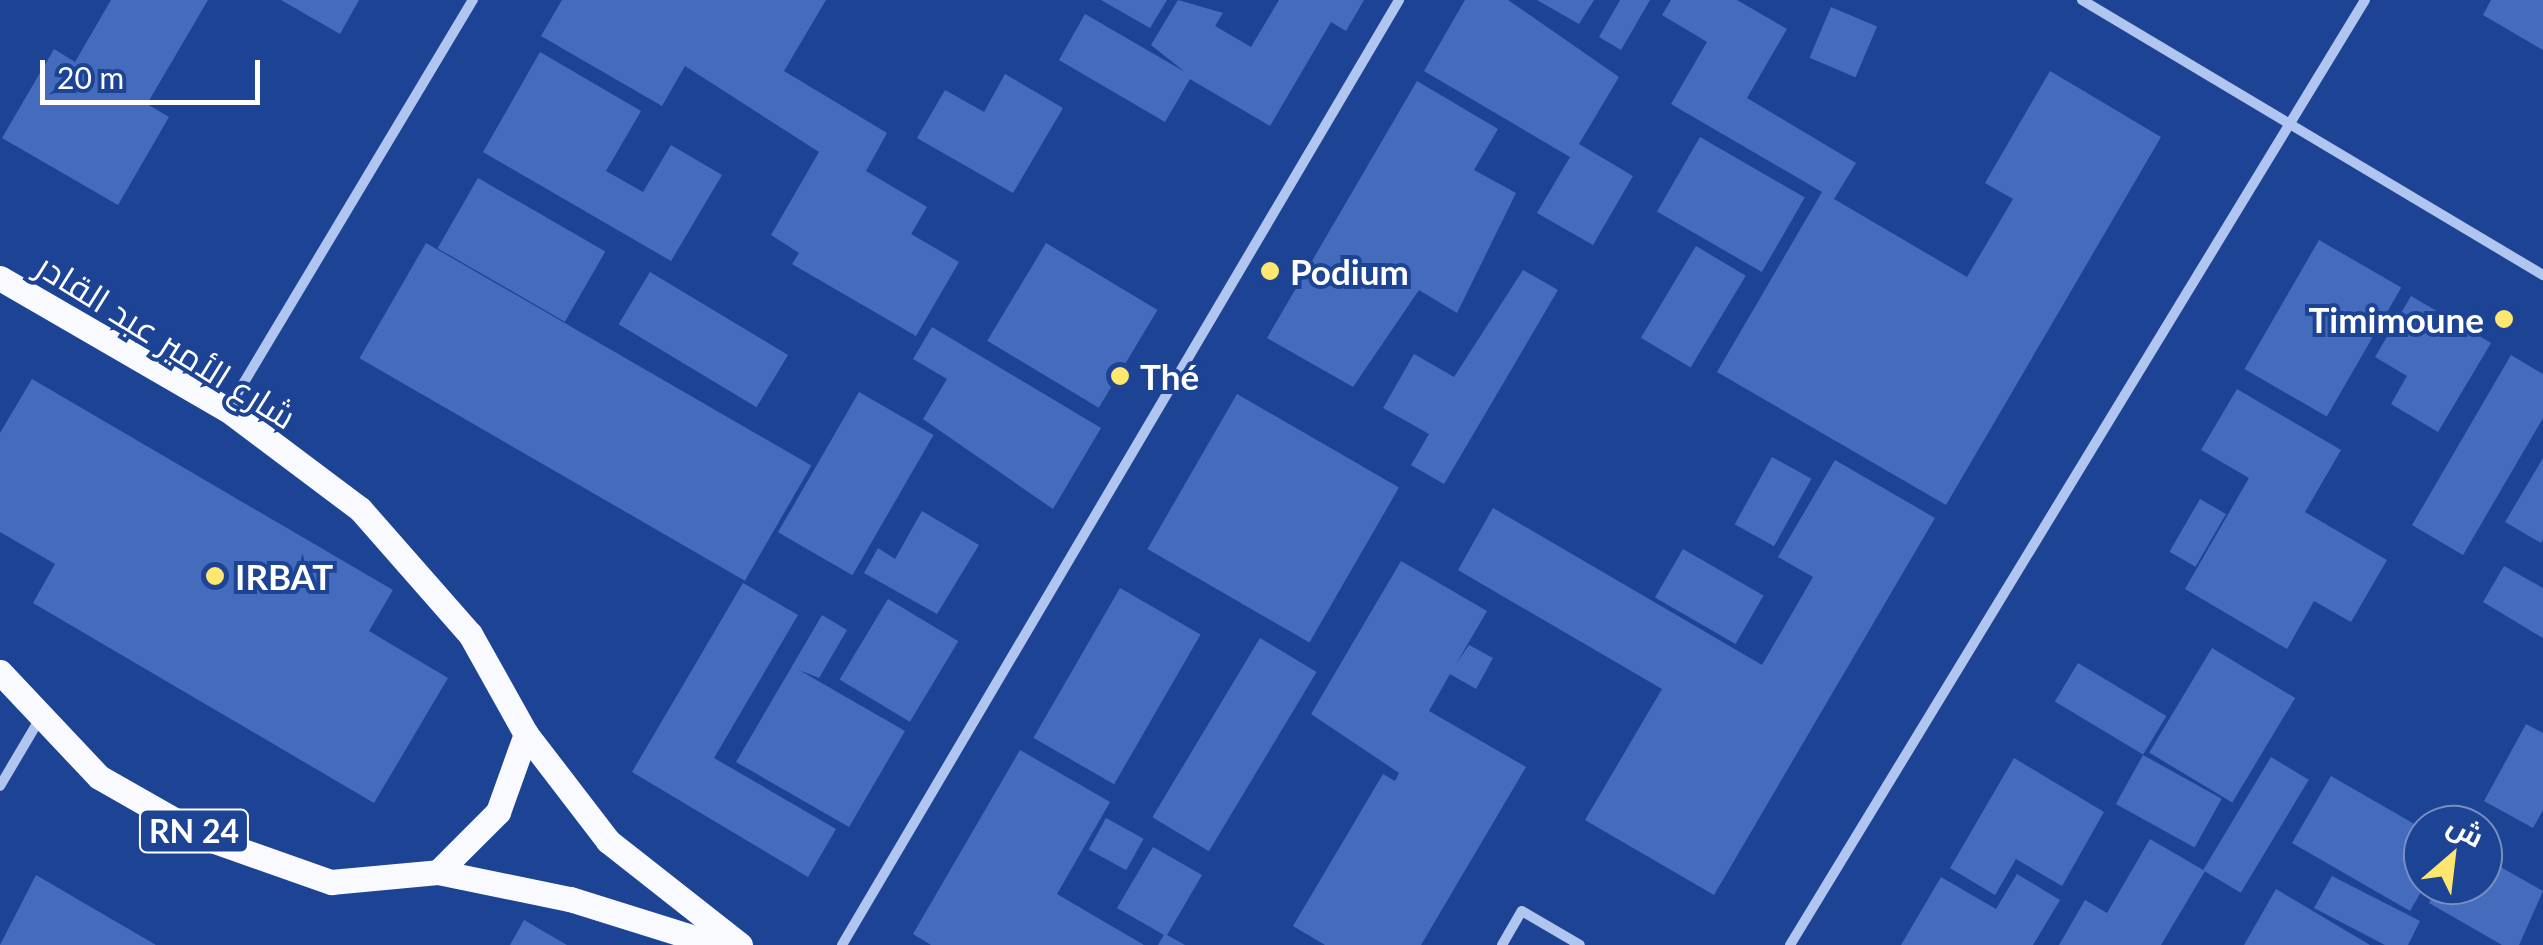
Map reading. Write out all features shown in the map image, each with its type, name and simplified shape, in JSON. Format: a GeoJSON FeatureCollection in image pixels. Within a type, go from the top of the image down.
{"type":"FeatureCollection","features":[{"type":"Feature","properties":{"kind":"main road","name":"شارع الأمير عبد القادر"},"geometry":{"type":"LineString","coordinates":[[0,278],[228,410],[360,510],[470,634],[526,734],[608,841],[740,945]]}},
{"type":"Feature","properties":{"kind":"main road","name":"RN 24"},"geometry":{"type":"LineString","coordinates":[[0,672],[39,720],[99,777],[206,838],[331,882],[438,872],[570,899],[716,945]]}},
{"type":"Feature","properties":{"kind":"main road"},"geometry":{"type":"LineString","coordinates":[[438,872],[498,812],[526,734]]}},
{"type":"Feature","properties":{"kind":"street"},"geometry":{"type":"LineString","coordinates":[[228,410],[473,0]]}},
{"type":"Feature","properties":{"kind":"street"},"geometry":{"type":"LineString","coordinates":[[842,945],[1399,0]]}},
{"type":"Feature","properties":{"kind":"street"},"geometry":{"type":"LineString","coordinates":[[2082,0],[2543,275]]}},
{"type":"Feature","properties":{"kind":"street"},"geometry":{"type":"LineString","coordinates":[[1790,945],[2365,0]]}},
{"type":"Feature","properties":{"kind":"street"},"geometry":{"type":"LineString","coordinates":[[0,786],[39,720]]}},
{"type":"Feature","properties":{"kind":"street"},"geometry":{"type":"LineString","coordinates":[[1502,945],[1522,912],[1580,945]]}},
{"type":"Feature","properties":{"kind":"building"},"geometry":{"type":"Polygon","coordinates":[[[111,0],[208,0],[147,104],[169,117],[118,205],[2,138],[54,49],[75,62],[111,0]]]}},
{"type":"Feature","properties":{"kind":"building"},"geometry":{"type":"Polygon","coordinates":[[[281,0],[359,0],[340,34],[281,0]]]}},
{"type":"Feature","properties":{"kind":"building"},"geometry":{"type":"Polygon","coordinates":[[[562,0],[826,0],[784,71],[887,133],[866,171],[927,207],[911,234],[959,262],[916,336],[792,264],[799,253],[771,235],[819,152],[685,66],[662,106],[541,36],[562,0]]]}},
{"type":"Feature","properties":{"kind":"building"},"geometry":{"type":"Polygon","coordinates":[[[1101,0],[1167,0],[1150,28],[1101,0]]]}},
{"type":"Feature","properties":{"kind":"building"},"geometry":{"type":"Polygon","coordinates":[[[1178,0],[1223,13],[1215,26],[1251,47],[1279,0],[1364,0],[1346,31],[1331,22],[1270,126],[1190,79],[1165,122],[1059,60],[1085,14],[1185,72],[1151,45],[1178,0]]]}},
{"type":"Feature","properties":{"kind":"building"},"geometry":{"type":"Polygon","coordinates":[[[1465,0],[1508,0],[1619,77],[1579,144],[1633,176],[1593,245],[1537,213],[1570,157],[1424,71],[1465,0]]]}},
{"type":"Feature","properties":{"kind":"building"},"geometry":{"type":"Polygon","coordinates":[[[1537,0],[1594,0],[1579,24],[1537,0]]]}},
{"type":"Feature","properties":{"kind":"building"},"geometry":{"type":"Polygon","coordinates":[[[1620,0],[1650,0],[1621,50],[1599,37],[1620,0]]]}},
{"type":"Feature","properties":{"kind":"building"},"geometry":{"type":"Polygon","coordinates":[[[1671,0],[1737,0],[1787,29],[1747,98],[1856,163],[1834,199],[1967,277],[2013,199],[1985,183],[2050,71],[2161,137],[1946,505],[1717,372],[1822,192],[1671,104],[1707,42],[1662,15],[1671,0]]]}},
{"type":"Feature","properties":{"kind":"building"},"geometry":{"type":"Polygon","coordinates":[[[2491,0],[2543,0],[2543,50],[2483,15],[2491,0]]]}},
{"type":"Feature","properties":{"kind":"building"},"geometry":{"type":"Polygon","coordinates":[[[1831,7],[1877,27],[1856,77],[1810,58],[1831,7]]]}},
{"type":"Feature","properties":{"kind":"building"},"geometry":{"type":"Polygon","coordinates":[[[540,52],[641,111],[606,171],[643,192],[671,145],[722,175],[671,261],[483,152],[540,52]]]}},
{"type":"Feature","properties":{"kind":"building"},"geometry":{"type":"Polygon","coordinates":[[[1005,74],[1063,108],[1013,193],[917,138],[945,90],[984,112],[1005,74]]]}},
{"type":"Feature","properties":{"kind":"building"},"geometry":{"type":"Polygon","coordinates":[[[1417,81],[1498,129],[1474,170],[1516,193],[1457,313],[1419,290],[1353,387],[1267,338],[1417,81]]]}},
{"type":"Feature","properties":{"kind":"building"},"geometry":{"type":"Polygon","coordinates":[[[1700,137],[1805,197],[1762,272],[1657,211],[1700,137]]]}},
{"type":"Feature","properties":{"kind":"building"},"geometry":{"type":"Polygon","coordinates":[[[478,178],[605,251],[565,322],[438,248],[478,178]]]}},
{"type":"Feature","properties":{"kind":"building"},"geometry":{"type":"Polygon","coordinates":[[[2319,240],[2401,288],[2327,417],[2244,369],[2319,240]]]}},
{"type":"Feature","properties":{"kind":"building"},"geometry":{"type":"Polygon","coordinates":[[[426,243],[811,466],[745,581],[360,358],[426,243]]]}},
{"type":"Feature","properties":{"kind":"building"},"geometry":{"type":"Polygon","coordinates":[[[1046,243],[1157,310],[1099,408],[987,341],[1046,243]]]}},
{"type":"Feature","properties":{"kind":"building"},"geometry":{"type":"Polygon","coordinates":[[[1696,246],[1746,276],[1691,368],[1641,338],[1696,246]]]}},
{"type":"Feature","properties":{"kind":"building"},"geometry":{"type":"Polygon","coordinates":[[[1523,270],[1558,290],[1444,484],[1411,465],[1429,434],[1383,408],[1414,354],[1454,377],[1523,270]]]}},
{"type":"Feature","properties":{"kind":"building"},"geometry":{"type":"Polygon","coordinates":[[[650,272],[788,355],[757,407],[619,324],[650,272]]]}},
{"type":"Feature","properties":{"kind":"building"},"geometry":{"type":"Polygon","coordinates":[[[2411,296],[2491,343],[2438,432],[2391,404],[2407,376],[2375,357],[2411,296]]]}},
{"type":"Feature","properties":{"kind":"building"},"geometry":{"type":"Polygon","coordinates":[[[932,327],[1101,428],[1053,509],[923,419],[947,379],[913,359],[932,327]]]}},
{"type":"Feature","properties":{"kind":"building"},"geometry":{"type":"Polygon","coordinates":[[[2511,355],[2543,374],[2543,418],[2463,555],[2412,525],[2511,355]]]}},
{"type":"Feature","properties":{"kind":"building"},"geometry":{"type":"Polygon","coordinates":[[[32,379],[393,590],[369,631],[448,678],[374,803],[33,603],[55,564],[0,532],[0,433],[32,379]]]}},
{"type":"Feature","properties":{"kind":"building"},"geometry":{"type":"Polygon","coordinates":[[[2237,389],[2341,450],[2305,512],[2387,560],[2351,622],[2314,601],[2287,649],[2185,589],[2249,478],[2201,450],[2237,389]]]}},
{"type":"Feature","properties":{"kind":"building"},"geometry":{"type":"Polygon","coordinates":[[[859,392],[933,435],[852,575],[778,532],[859,392]]]}},
{"type":"Feature","properties":{"kind":"building"},"geometry":{"type":"Polygon","coordinates":[[[1237,394],[1399,488],[1309,643],[1148,549],[1237,394]]]}},
{"type":"Feature","properties":{"kind":"building"},"geometry":{"type":"Polygon","coordinates":[[[1772,457],[1811,479],[1774,546],[1735,524],[1772,457]]]}},
{"type":"Feature","properties":{"kind":"building"},"geometry":{"type":"Polygon","coordinates":[[[2543,458],[2543,539],[2541,543],[2505,522],[2543,458]]]}},
{"type":"Feature","properties":{"kind":"building"},"geometry":{"type":"Polygon","coordinates":[[[1835,460],[1935,518],[1714,895],[1585,820],[1662,689],[1458,570],[1493,508],[1762,665],[1813,577],[1778,557],[1835,460]]]}},
{"type":"Feature","properties":{"kind":"building"},"geometry":{"type":"Polygon","coordinates":[[[2200,499],[2226,514],[2195,567],[2170,552],[2200,499]]]}},
{"type":"Feature","properties":{"kind":"building"},"geometry":{"type":"Polygon","coordinates":[[[922,511],[979,545],[937,614],[864,573],[878,548],[895,559],[922,511]]]}},
{"type":"Feature","properties":{"kind":"building"},"geometry":{"type":"Polygon","coordinates":[[[1683,549],[1764,596],[1736,644],[1655,597],[1683,549]]]}},
{"type":"Feature","properties":{"kind":"building"},"geometry":{"type":"Polygon","coordinates":[[[1401,561],[1487,611],[1456,664],[1469,645],[1493,658],[1476,689],[1450,674],[1429,711],[1526,767],[1421,945],[1325,945],[1293,926],[1383,774],[1395,781],[1399,773],[1311,714],[1401,561]]]}},
{"type":"Feature","properties":{"kind":"building"},"geometry":{"type":"Polygon","coordinates":[[[2504,566],[2543,588],[2543,638],[2483,602],[2504,566]]]}},
{"type":"Feature","properties":{"kind":"building"},"geometry":{"type":"Polygon","coordinates":[[[743,583],[798,615],[714,758],[836,829],[808,877],[632,772],[743,583]]]}},
{"type":"Feature","properties":{"kind":"building"},"geometry":{"type":"Polygon","coordinates":[[[1120,588],[1201,634],[1114,784],[1034,738],[1120,588]]]}},
{"type":"Feature","properties":{"kind":"building"},"geometry":{"type":"Polygon","coordinates":[[[888,599],[958,641],[910,722],[840,680],[888,599]]]}},
{"type":"Feature","properties":{"kind":"building"},"geometry":{"type":"Polygon","coordinates":[[[822,615],[847,630],[819,678],[799,670],[905,731],[849,827],[736,762],[822,615]]]}},
{"type":"Feature","properties":{"kind":"building"},"geometry":{"type":"Polygon","coordinates":[[[1260,638],[1317,672],[1209,851],[1152,817],[1260,638]]]}},
{"type":"Feature","properties":{"kind":"building"},"geometry":{"type":"Polygon","coordinates":[[[2212,648],[2295,698],[2232,803],[2149,753],[2212,648]]]}},
{"type":"Feature","properties":{"kind":"building"},"geometry":{"type":"Polygon","coordinates":[[[2078,663],[2166,716],[2143,755],[2055,702],[2078,663]]]}},
{"type":"Feature","properties":{"kind":"building"},"geometry":{"type":"Polygon","coordinates":[[[2526,724],[2543,733],[2543,810],[2533,828],[2503,811],[2503,805],[2484,801],[2526,724]]]}},
{"type":"Feature","properties":{"kind":"building"},"geometry":{"type":"Polygon","coordinates":[[[1020,750],[1110,802],[1057,894],[1144,945],[931,945],[913,934],[1020,750]]]}},
{"type":"Feature","properties":{"kind":"building"},"geometry":{"type":"Polygon","coordinates":[[[2143,755],[2222,799],[2195,848],[2116,804],[2143,755]]]}},
{"type":"Feature","properties":{"kind":"building"},"geometry":{"type":"Polygon","coordinates":[[[2271,757],[2309,780],[2241,893],[2203,870],[2271,757]]]}},
{"type":"Feature","properties":{"kind":"building"},"geometry":{"type":"Polygon","coordinates":[[[2014,758],[2104,812],[2062,886],[2016,859],[1995,895],[1950,868],[2014,758]]]}},
{"type":"Feature","properties":{"kind":"building"},"geometry":{"type":"Polygon","coordinates":[[[2331,776],[2403,817],[2403,905],[2413,905],[2410,911],[2292,843],[2331,776]]]}},
{"type":"Feature","properties":{"kind":"building"},"geometry":{"type":"Polygon","coordinates":[[[1106,818],[1144,839],[1126,870],[1089,849],[1106,818]]]}},
{"type":"Feature","properties":{"kind":"building"},"geometry":{"type":"Polygon","coordinates":[[[2150,839],[2205,871],[2161,945],[2059,945],[2085,900],[2107,913],[2150,839]]]}},
{"type":"Feature","properties":{"kind":"building"},"geometry":{"type":"Polygon","coordinates":[[[1153,847],[1202,875],[1167,935],[1185,945],[1158,945],[1164,935],[1117,908],[1153,847]]]}},
{"type":"Feature","properties":{"kind":"building"},"geometry":{"type":"Polygon","coordinates":[[[2503,868],[2543,891],[2519,945],[2502,945],[2432,905],[2503,905],[2503,868]]]}},
{"type":"Feature","properties":{"kind":"building"},"geometry":{"type":"Polygon","coordinates":[[[2017,874],[2060,900],[2033,945],[1901,945],[1941,877],[1996,909],[2017,874]]]}},
{"type":"Feature","properties":{"kind":"building"},"geometry":{"type":"Polygon","coordinates":[[[36,875],[156,945],[0,945],[36,875]]]}},
{"type":"Feature","properties":{"kind":"building"},"geometry":{"type":"Polygon","coordinates":[[[2332,876],[2420,921],[2408,945],[2385,945],[2314,908],[2332,876]]]}},
{"type":"Feature","properties":{"kind":"building"},"geometry":{"type":"Polygon","coordinates":[[[2276,889],[2370,945],[2244,945],[2276,889]]]}},
{"type":"Feature","properties":{"kind":"building"},"geometry":{"type":"Polygon","coordinates":[[[524,920],[567,945],[510,945],[524,920]]]}},
{"type":"Feature","properties":{"kind":"place","name":"Podium"},"geometry":{"type":"Point","coordinates":[1270,271]}},
{"type":"Feature","properties":{"kind":"place","name":"Timimoune"},"geometry":{"type":"Point","coordinates":[2504,319]}},
{"type":"Feature","properties":{"kind":"place","name":"Thé"},"geometry":{"type":"Point","coordinates":[1120,376]}},
{"type":"Feature","properties":{"kind":"place","name":"IRBAT"},"geometry":{"type":"Point","coordinates":[215,576]}}]}
